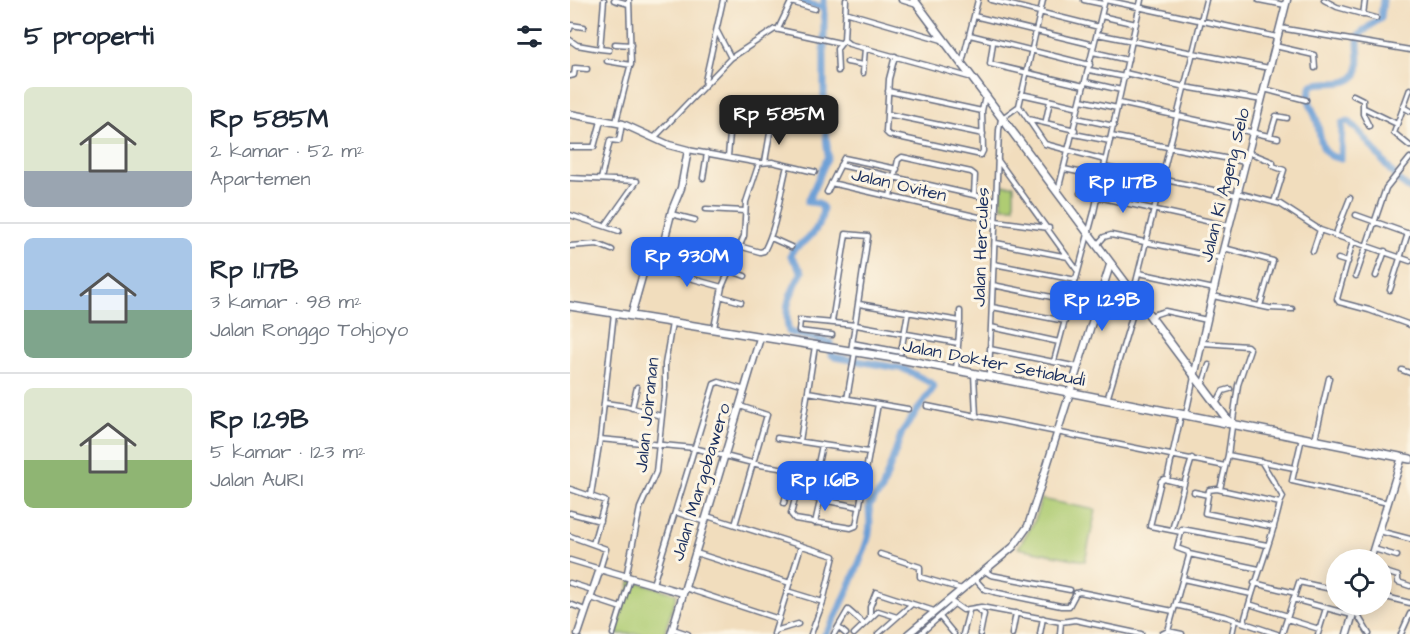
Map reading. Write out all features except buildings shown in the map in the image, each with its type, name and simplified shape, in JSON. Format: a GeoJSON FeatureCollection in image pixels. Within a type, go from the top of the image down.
{"type":"FeatureCollection","features":[{"type":"Feature","properties":{"kind":"main road"},"geometry":{"type":"LineString","coordinates":[[916,2],[1194,377],[1232,423]]}},
{"type":"Feature","properties":{"kind":"main road","name":"Jalan Dokter Setiabudi"},"geometry":{"type":"LineString","coordinates":[[570,306],[974,373],[1410,459]]}},
{"type":"Feature","properties":{"kind":"street"},"geometry":{"type":"LineString","coordinates":[[600,48],[604,0]]}},
{"type":"Feature","properties":{"kind":"street"},"geometry":{"type":"LineString","coordinates":[[601,179],[610,140],[619,141],[619,123],[631,65],[629,2],[614,0]]}},
{"type":"Feature","properties":{"kind":"street"},"geometry":{"type":"LineString","coordinates":[[704,83],[723,0]]}},
{"type":"Feature","properties":{"kind":"street"},"geometry":{"type":"LineString","coordinates":[[838,71],[837,48],[842,42],[846,0]]}},
{"type":"Feature","properties":{"kind":"street"},"geometry":{"type":"LineString","coordinates":[[901,0],[916,2]]}},
{"type":"Feature","properties":{"kind":"street"},"geometry":{"type":"LineString","coordinates":[[962,63],[978,0]]}},
{"type":"Feature","properties":{"kind":"street"},"geometry":{"type":"LineString","coordinates":[[991,0],[1099,27]]}},
{"type":"Feature","properties":{"kind":"street"},"geometry":{"type":"LineString","coordinates":[[1043,0],[1019,106],[1043,142],[1105,160]]}},
{"type":"Feature","properties":{"kind":"street"},"geometry":{"type":"LineString","coordinates":[[1084,0],[1104,1],[1200,23],[1277,37]]}},
{"type":"Feature","properties":{"kind":"street"},"geometry":{"type":"LineString","coordinates":[[1054,361],[1102,177],[1141,0]]}},
{"type":"Feature","properties":{"kind":"street"},"geometry":{"type":"LineString","coordinates":[[1107,400],[1135,297],[1161,178],[1206,0]]}},
{"type":"Feature","properties":{"kind":"street"},"geometry":{"type":"LineString","coordinates":[[1259,0],[1286,3]]}},
{"type":"Feature","properties":{"kind":"street"},"geometry":{"type":"LineString","coordinates":[[1324,0],[1376,18]]}},
{"type":"Feature","properties":{"kind":"street"},"geometry":{"type":"LineString","coordinates":[[1363,15],[1365,0]]}},
{"type":"Feature","properties":{"kind":"street"},"geometry":{"type":"LineString","coordinates":[[1058,191],[1104,1]]}},
{"type":"Feature","properties":{"kind":"street"},"geometry":{"type":"LineString","coordinates":[[654,138],[704,83],[731,58],[779,28],[791,2],[815,9]]}},
{"type":"Feature","properties":{"kind":"street","name":"Jalan Ki Ageng Selo"},"geometry":{"type":"LineString","coordinates":[[1194,377],[1221,258],[1286,3]]}},
{"type":"Feature","properties":{"kind":"street"},"geometry":{"type":"LineString","coordinates":[[845,12],[943,40]]}},
{"type":"Feature","properties":{"kind":"street"},"geometry":{"type":"LineString","coordinates":[[974,16],[1094,45]]}},
{"type":"Feature","properties":{"kind":"street"},"geometry":{"type":"LineString","coordinates":[[1101,16],[1136,24]]}},
{"type":"Feature","properties":{"kind":"street"},"geometry":{"type":"LineString","coordinates":[[570,29],[571,25],[584,27]]}},
{"type":"Feature","properties":{"kind":"street"},"geometry":{"type":"LineString","coordinates":[[779,28],[821,41],[842,42],[971,77]]}},
{"type":"Feature","properties":{"kind":"street"},"geometry":{"type":"LineString","coordinates":[[1280,28],[1410,50]]}},
{"type":"Feature","properties":{"kind":"street"},"geometry":{"type":"LineString","coordinates":[[717,30],[731,58]]}},
{"type":"Feature","properties":{"kind":"street"},"geometry":{"type":"LineString","coordinates":[[1097,34],[1270,68]]}},
{"type":"Feature","properties":{"kind":"street"},"geometry":{"type":"LineString","coordinates":[[970,35],[1089,68],[1262,100]]}},
{"type":"Feature","properties":{"kind":"street"},"geometry":{"type":"LineString","coordinates":[[570,40],[576,45],[609,50]]}},
{"type":"Feature","properties":{"kind":"street"},"geometry":{"type":"LineString","coordinates":[[993,43],[989,63],[1122,90]]}},
{"type":"Feature","properties":{"kind":"street"},"geometry":{"type":"LineString","coordinates":[[615,44],[631,45]]}},
{"type":"Feature","properties":{"kind":"street"},"geometry":{"type":"LineString","coordinates":[[1275,46],[1314,55],[1315,68]]}},
{"type":"Feature","properties":{"kind":"street"},"geometry":{"type":"LineString","coordinates":[[863,73],[865,48]]}},
{"type":"Feature","properties":{"kind":"street"},"geometry":{"type":"LineString","coordinates":[[1093,52],[1128,60]]}},
{"type":"Feature","properties":{"kind":"street"},"geometry":{"type":"LineString","coordinates":[[895,56],[888,90],[886,132],[889,135],[979,155],[983,153],[982,111],[986,96]]}},
{"type":"Feature","properties":{"kind":"street"},"geometry":{"type":"LineString","coordinates":[[607,62],[631,65]]}},
{"type":"Feature","properties":{"kind":"street"},"geometry":{"type":"LineString","coordinates":[[847,62],[863,65]]}},
{"type":"Feature","properties":{"kind":"street"},"geometry":{"type":"LineString","coordinates":[[570,76],[574,75],[575,68],[587,69]]}},
{"type":"Feature","properties":{"kind":"street"},"geometry":{"type":"LineString","coordinates":[[1264,88],[1306,100]]}},
{"type":"Feature","properties":{"kind":"street"},"geometry":{"type":"LineString","coordinates":[[1410,89],[1395,136],[1410,146]]}},
{"type":"Feature","properties":{"kind":"street"},"geometry":{"type":"LineString","coordinates":[[888,90],[982,111]]}},
{"type":"Feature","properties":{"kind":"street"},"geometry":{"type":"LineString","coordinates":[[1021,94],[1079,107]]}},
{"type":"Feature","properties":{"kind":"street"},"geometry":{"type":"LineString","coordinates":[[1353,95],[1364,100],[1363,108],[1368,124],[1374,114]]}},
{"type":"Feature","properties":{"kind":"street"},"geometry":{"type":"LineString","coordinates":[[1081,100],[1177,116],[1278,138]]}},
{"type":"Feature","properties":{"kind":"street"},"geometry":{"type":"LineString","coordinates":[[1046,120],[1050,101]]}},
{"type":"Feature","properties":{"kind":"street"},"geometry":{"type":"LineString","coordinates":[[1001,119],[1019,106]]}},
{"type":"Feature","properties":{"kind":"street"},"geometry":{"type":"LineString","coordinates":[[1403,107],[1410,111]]}},
{"type":"Feature","properties":{"kind":"street"},"geometry":{"type":"LineString","coordinates":[[1363,108],[1397,124]]}},
{"type":"Feature","properties":{"kind":"street"},"geometry":{"type":"LineString","coordinates":[[570,114],[619,123],[688,150],[815,171]]}},
{"type":"Feature","properties":{"kind":"street"},"geometry":{"type":"LineString","coordinates":[[887,114],[983,134]]}},
{"type":"Feature","properties":{"kind":"street"},"geometry":{"type":"LineString","coordinates":[[1270,136],[1276,116],[1287,118]]}},
{"type":"Feature","properties":{"kind":"street"},"geometry":{"type":"LineString","coordinates":[[1077,118],[1113,126]]}},
{"type":"Feature","properties":{"kind":"street","name":"Jalan Hercules"},"geometry":{"type":"LineString","coordinates":[[988,376],[996,243],[997,158],[1001,119]]}},
{"type":"Feature","properties":{"kind":"street"},"geometry":{"type":"LineString","coordinates":[[1027,119],[1110,141]]}},
{"type":"Feature","properties":{"kind":"street"},"geometry":{"type":"LineString","coordinates":[[570,147],[594,147],[601,121]]}},
{"type":"Feature","properties":{"kind":"street"},"geometry":{"type":"LineString","coordinates":[[728,156],[731,123]]}},
{"type":"Feature","properties":{"kind":"street"},"geometry":{"type":"LineString","coordinates":[[765,162],[771,127]]}},
{"type":"Feature","properties":{"kind":"street"},"geometry":{"type":"LineString","coordinates":[[1111,136],[1245,162]]}},
{"type":"Feature","properties":{"kind":"street"},"geometry":{"type":"LineString","coordinates":[[657,268],[670,214],[681,188],[688,150]]}},
{"type":"Feature","properties":{"kind":"street"},"geometry":{"type":"LineString","coordinates":[[703,178],[707,153]]}},
{"type":"Feature","properties":{"kind":"street"},"geometry":{"type":"LineString","coordinates":[[1248,153],[1273,162],[1273,166],[1284,170],[1274,202]]}},
{"type":"Feature","properties":{"kind":"street"},"geometry":{"type":"LineString","coordinates":[[890,196],[898,160],[902,157],[971,171],[975,175],[974,195]]}},
{"type":"Feature","properties":{"kind":"street"},"geometry":{"type":"LineString","coordinates":[[997,158],[1077,270]]}},
{"type":"Feature","properties":{"kind":"street"},"geometry":{"type":"LineString","coordinates":[[1356,276],[1374,220],[1392,178],[1410,158]]}},
{"type":"Feature","properties":{"kind":"street"},"geometry":{"type":"LineString","coordinates":[[827,192],[844,159],[897,170]]}},
{"type":"Feature","properties":{"kind":"street"},"geometry":{"type":"LineString","coordinates":[[714,330],[722,287],[745,229],[745,211],[759,163]]}},
{"type":"Feature","properties":{"kind":"street"},"geometry":{"type":"LineString","coordinates":[[997,170],[1001,163]]}},
{"type":"Feature","properties":{"kind":"street"},"geometry":{"type":"LineString","coordinates":[[840,165],[996,200]]}},
{"type":"Feature","properties":{"kind":"street"},"geometry":{"type":"LineString","coordinates":[[740,246],[762,252],[771,238],[777,223],[777,206],[787,166]]}},
{"type":"Feature","properties":{"kind":"street"},"geometry":{"type":"LineString","coordinates":[[1104,166],[1274,202],[1320,230],[1410,261]]}},
{"type":"Feature","properties":{"kind":"street"},"geometry":{"type":"LineString","coordinates":[[1064,169],[1102,177]]}},
{"type":"Feature","properties":{"kind":"street"},"geometry":{"type":"LineString","coordinates":[[570,178],[633,180],[637,183],[605,226]]}},
{"type":"Feature","properties":{"kind":"street","name":"Jalan Oviten"},"geometry":{"type":"LineString","coordinates":[[831,183],[996,221],[1048,228]]}},
{"type":"Feature","properties":{"kind":"street"},"geometry":{"type":"LineString","coordinates":[[1080,192],[1230,227]]}},
{"type":"Feature","properties":{"kind":"street"},"geometry":{"type":"LineString","coordinates":[[1335,236],[1350,198]]}},
{"type":"Feature","properties":{"kind":"street"},"geometry":{"type":"LineString","coordinates":[[706,209],[745,211]]}},
{"type":"Feature","properties":{"kind":"street"},"geometry":{"type":"LineString","coordinates":[[670,214],[695,220]]}},
{"type":"Feature","properties":{"kind":"street"},"geometry":{"type":"LineString","coordinates":[[570,215],[619,231]]}},
{"type":"Feature","properties":{"kind":"street"},"geometry":{"type":"LineString","coordinates":[[1356,215],[1409,234],[1390,290]]}},
{"type":"Feature","properties":{"kind":"street"},"geometry":{"type":"LineString","coordinates":[[1313,251],[1320,230]]}},
{"type":"Feature","properties":{"kind":"street"},"geometry":{"type":"LineString","coordinates":[[832,322],[846,234],[868,236],[852,343],[854,354],[847,399]]}},
{"type":"Feature","properties":{"kind":"street"},"geometry":{"type":"LineString","coordinates":[[1096,245],[1108,235],[1221,258]]}},
{"type":"Feature","properties":{"kind":"street"},"geometry":{"type":"LineString","coordinates":[[771,238],[790,247]]}},
{"type":"Feature","properties":{"kind":"street"},"geometry":{"type":"LineString","coordinates":[[1353,241],[1337,299],[1339,302],[1410,325]]}},
{"type":"Feature","properties":{"kind":"street"},"geometry":{"type":"LineString","coordinates":[[996,243],[1068,257]]}},
{"type":"Feature","properties":{"kind":"street"},"geometry":{"type":"LineString","coordinates":[[570,246],[597,244],[612,250]]}},
{"type":"Feature","properties":{"kind":"street"},"geometry":{"type":"LineString","coordinates":[[1224,248],[1273,261],[1260,306]]}},
{"type":"Feature","properties":{"kind":"street"},"geometry":{"type":"LineString","coordinates":[[1376,276],[1385,251]]}},
{"type":"Feature","properties":{"kind":"street"},"geometry":{"type":"LineString","coordinates":[[710,253],[733,263]]}},
{"type":"Feature","properties":{"kind":"street"},"geometry":{"type":"LineString","coordinates":[[1338,259],[1347,262]]}},
{"type":"Feature","properties":{"kind":"street"},"geometry":{"type":"LineString","coordinates":[[994,264],[1076,280]]}},
{"type":"Feature","properties":{"kind":"street"},"geometry":{"type":"LineString","coordinates":[[920,634],[962,589],[1013,547],[1028,526],[1110,265]]}},
{"type":"Feature","properties":{"kind":"street"},"geometry":{"type":"LineString","coordinates":[[631,316],[644,270],[657,268],[722,287]]}},
{"type":"Feature","properties":{"kind":"street"},"geometry":{"type":"LineString","coordinates":[[729,270],[745,276]]}},
{"type":"Feature","properties":{"kind":"street"},"geometry":{"type":"LineString","coordinates":[[1139,273],[1260,306],[1292,309]]}},
{"type":"Feature","properties":{"kind":"street"},"geometry":{"type":"LineString","coordinates":[[993,285],[1071,301]]}},
{"type":"Feature","properties":{"kind":"street"},"geometry":{"type":"LineString","coordinates":[[720,296],[741,302]]}},
{"type":"Feature","properties":{"kind":"street"},"geometry":{"type":"LineString","coordinates":[[859,304],[960,321]]}},
{"type":"Feature","properties":{"kind":"street"},"geometry":{"type":"LineString","coordinates":[[992,307],[1065,321]]}},
{"type":"Feature","properties":{"kind":"street"},"geometry":{"type":"LineString","coordinates":[[957,370],[960,311]]}},
{"type":"Feature","properties":{"kind":"street"},"geometry":{"type":"LineString","coordinates":[[1149,317],[1165,311],[1207,320]]}},
{"type":"Feature","properties":{"kind":"street"},"geometry":{"type":"LineString","coordinates":[[852,343],[901,352],[908,312]]}},
{"type":"Feature","properties":{"kind":"street"},"geometry":{"type":"LineString","coordinates":[[591,495],[605,403],[614,313]]}},
{"type":"Feature","properties":{"kind":"street"},"geometry":{"type":"LineString","coordinates":[[832,335],[801,332],[798,328],[802,318],[958,343]]}},
{"type":"Feature","properties":{"kind":"street","name":"Jalan Joiranan"},"geometry":{"type":"LineString","coordinates":[[613,634],[628,578],[640,508],[656,472],[672,323]]}},
{"type":"Feature","properties":{"kind":"street"},"geometry":{"type":"LineString","coordinates":[[991,327],[1059,342]]}},
{"type":"Feature","properties":{"kind":"street","name":"Jalan Margobawero"},"geometry":{"type":"LineString","coordinates":[[672,632],[760,338]]}},
{"type":"Feature","properties":{"kind":"street"},"geometry":{"type":"LineString","coordinates":[[1203,343],[1250,348],[1238,385],[1226,466],[1220,489]]}},
{"type":"Feature","properties":{"kind":"street"},"geometry":{"type":"LineString","coordinates":[[800,441],[815,346]]}},
{"type":"Feature","properties":{"kind":"street"},"geometry":{"type":"LineString","coordinates":[[990,349],[1079,367]]}},
{"type":"Feature","properties":{"kind":"street"},"geometry":{"type":"LineString","coordinates":[[1202,387],[1209,365]]}},
{"type":"Feature","properties":{"kind":"street"},"geometry":{"type":"LineString","coordinates":[[1402,370],[1410,373]]}},
{"type":"Feature","properties":{"kind":"street"},"geometry":{"type":"LineString","coordinates":[[974,373],[976,417]]}},
{"type":"Feature","properties":{"kind":"street"},"geometry":{"type":"LineString","coordinates":[[1167,480],[1194,377]]}},
{"type":"Feature","properties":{"kind":"street"},"geometry":{"type":"LineString","coordinates":[[1315,440],[1329,378]]}},
{"type":"Feature","properties":{"kind":"street"},"geometry":{"type":"LineString","coordinates":[[652,584],[715,383],[745,390]]}},
{"type":"Feature","properties":{"kind":"street"},"geometry":{"type":"LineString","coordinates":[[632,408],[637,387]]}},
{"type":"Feature","properties":{"kind":"street"},"geometry":{"type":"LineString","coordinates":[[1216,405],[1223,391],[1230,389]]}},
{"type":"Feature","properties":{"kind":"street"},"geometry":{"type":"LineString","coordinates":[[808,392],[908,409]]}},
{"type":"Feature","properties":{"kind":"street"},"geometry":{"type":"LineString","coordinates":[[605,403],[661,416]]}},
{"type":"Feature","properties":{"kind":"street"},"geometry":{"type":"LineString","coordinates":[[859,507],[796,495],[791,514],[794,519],[853,528],[859,507],[878,404]]}},
{"type":"Feature","properties":{"kind":"street"},"geometry":{"type":"LineString","coordinates":[[735,525],[767,415],[740,406]]}},
{"type":"Feature","properties":{"kind":"street"},"geometry":{"type":"LineString","coordinates":[[927,406],[1226,466]]}},
{"type":"Feature","properties":{"kind":"street"},"geometry":{"type":"LineString","coordinates":[[777,438],[869,452]]}},
{"type":"Feature","properties":{"kind":"street"},"geometry":{"type":"LineString","coordinates":[[1302,438],[1291,478],[1295,482],[1388,503]]}},
{"type":"Feature","properties":{"kind":"street"},"geometry":{"type":"LineString","coordinates":[[600,439],[694,448],[754,463],[864,481]]}},
{"type":"Feature","properties":{"kind":"street"},"geometry":{"type":"LineString","coordinates":[[816,473],[822,445]]}},
{"type":"Feature","properties":{"kind":"street"},"geometry":{"type":"LineString","coordinates":[[1228,454],[1294,468]]}},
{"type":"Feature","properties":{"kind":"street"},"geometry":{"type":"LineString","coordinates":[[1373,549],[1402,457]]}},
{"type":"Feature","properties":{"kind":"street"},"geometry":{"type":"LineString","coordinates":[[1172,530],[1192,458]]}},
{"type":"Feature","properties":{"kind":"street"},"geometry":{"type":"LineString","coordinates":[[1244,622],[1254,583],[1283,497],[1260,460]]}},
{"type":"Feature","properties":{"kind":"street"},"geometry":{"type":"LineString","coordinates":[[784,503],[793,469]]}},
{"type":"Feature","properties":{"kind":"street"},"geometry":{"type":"LineString","coordinates":[[1181,532],[1150,526],[1161,482],[1167,480],[1184,484]]}},
{"type":"Feature","properties":{"kind":"street"},"geometry":{"type":"LineString","coordinates":[[570,489],[605,501],[593,544]]}},
{"type":"Feature","properties":{"kind":"street"},"geometry":{"type":"LineString","coordinates":[[1274,527],[1205,513],[1208,495],[1210,489],[1220,489],[1280,503]]}},
{"type":"Feature","properties":{"kind":"street"},"geometry":{"type":"LineString","coordinates":[[1194,492],[1208,495]]}},
{"type":"Feature","properties":{"kind":"street"},"geometry":{"type":"LineString","coordinates":[[815,523],[820,501]]}},
{"type":"Feature","properties":{"kind":"street"},"geometry":{"type":"LineString","coordinates":[[674,512],[735,525],[835,558],[823,602],[811,634]]}},
{"type":"Feature","properties":{"kind":"street"},"geometry":{"type":"LineString","coordinates":[[570,513],[600,521]]}},
{"type":"Feature","properties":{"kind":"street"},"geometry":{"type":"LineString","coordinates":[[1259,569],[1189,554],[1177,548],[1181,532],[1186,528],[1267,545]]}},
{"type":"Feature","properties":{"kind":"street"},"geometry":{"type":"LineString","coordinates":[[1379,531],[1410,539]]}},
{"type":"Feature","properties":{"kind":"street"},"geometry":{"type":"LineString","coordinates":[[570,536],[606,549],[580,634]]}},
{"type":"Feature","properties":{"kind":"street"},"geometry":{"type":"LineString","coordinates":[[774,632],[801,546]]}},
{"type":"Feature","properties":{"kind":"street"},"geometry":{"type":"LineString","coordinates":[[696,553],[790,583]]}},
{"type":"Feature","properties":{"kind":"street"},"geometry":{"type":"LineString","coordinates":[[880,554],[920,567],[920,577],[962,589]]}},
{"type":"Feature","properties":{"kind":"street"},"geometry":{"type":"LineString","coordinates":[[1168,631],[1189,554]]}},
{"type":"Feature","properties":{"kind":"street"},"geometry":{"type":"LineString","coordinates":[[1392,555],[1397,556]]}},
{"type":"Feature","properties":{"kind":"street"},"geometry":{"type":"LineString","coordinates":[[570,560],[628,578],[684,590],[778,620]]}},
{"type":"Feature","properties":{"kind":"street"},"geometry":{"type":"LineString","coordinates":[[985,571],[991,575],[1070,590]]}},
{"type":"Feature","properties":{"kind":"street"},"geometry":{"type":"LineString","coordinates":[[1392,574],[1398,576],[1398,582],[1410,586]]}},
{"type":"Feature","properties":{"kind":"street"},"geometry":{"type":"LineString","coordinates":[[975,579],[984,589],[1061,606],[1069,606],[1076,593],[1080,592],[1173,611]]}},
{"type":"Feature","properties":{"kind":"street"},"geometry":{"type":"LineString","coordinates":[[1183,579],[1251,594]]}},
{"type":"Feature","properties":{"kind":"street"},"geometry":{"type":"LineString","coordinates":[[1282,634],[1299,582],[1326,588]]}},
{"type":"Feature","properties":{"kind":"street"},"geometry":{"type":"LineString","coordinates":[[570,583],[592,590]]}},
{"type":"Feature","properties":{"kind":"street"},"geometry":{"type":"LineString","coordinates":[[1254,583],[1295,593]]}},
{"type":"Feature","properties":{"kind":"street"},"geometry":{"type":"LineString","coordinates":[[787,591],[823,602]]}},
{"type":"Feature","properties":{"kind":"street"},"geometry":{"type":"LineString","coordinates":[[870,618],[870,607],[876,592],[937,615],[950,633]]}},
{"type":"Feature","properties":{"kind":"street"},"geometry":{"type":"LineString","coordinates":[[590,597],[621,608]]}},
{"type":"Feature","properties":{"kind":"street"},"geometry":{"type":"LineString","coordinates":[[1392,598],[1410,603]]}},
{"type":"Feature","properties":{"kind":"street"},"geometry":{"type":"LineString","coordinates":[[1249,604],[1287,617],[1319,632],[1326,608],[1293,599]]}},
{"type":"Feature","properties":{"kind":"street"},"geometry":{"type":"LineString","coordinates":[[952,602],[963,610],[976,608],[1016,613],[1061,622],[1075,621],[1141,634]]}},
{"type":"Feature","properties":{"kind":"street"},"geometry":{"type":"LineString","coordinates":[[570,604],[586,611]]}},
{"type":"Feature","properties":{"kind":"street"},"geometry":{"type":"LineString","coordinates":[[878,634],[912,604]]}},
{"type":"Feature","properties":{"kind":"street"},"geometry":{"type":"LineString","coordinates":[[1175,605],[1244,622],[1277,634]]}},
{"type":"Feature","properties":{"kind":"street"},"geometry":{"type":"LineString","coordinates":[[976,608],[984,614],[980,634]]}},
{"type":"Feature","properties":{"kind":"street"},"geometry":{"type":"LineString","coordinates":[[834,634],[839,628],[844,613],[848,610],[864,624]]}},
{"type":"Feature","properties":{"kind":"street"},"geometry":{"type":"LineString","coordinates":[[854,634],[881,610],[897,617]]}},
{"type":"Feature","properties":{"kind":"street"},"geometry":{"type":"LineString","coordinates":[[963,634],[969,610]]}},
{"type":"Feature","properties":{"kind":"street"},"geometry":{"type":"LineString","coordinates":[[1012,634],[1016,613]]}},
{"type":"Feature","properties":{"kind":"street"},"geometry":{"type":"LineString","coordinates":[[1401,634],[1410,614]]}},
{"type":"Feature","properties":{"kind":"street"},"geometry":{"type":"LineString","coordinates":[[908,634],[937,615]]}},
{"type":"Feature","properties":{"kind":"street"},"geometry":{"type":"LineString","coordinates":[[1347,634],[1352,615]]}},
{"type":"Feature","properties":{"kind":"street"},"geometry":{"type":"LineString","coordinates":[[1358,615],[1369,634]]}},
{"type":"Feature","properties":{"kind":"street"},"geometry":{"type":"LineString","coordinates":[[1040,634],[1042,618]]}},
{"type":"Feature","properties":{"kind":"street"},"geometry":{"type":"LineString","coordinates":[[1232,634],[1235,621]]}},
{"type":"Feature","properties":{"kind":"street"},"geometry":{"type":"LineString","coordinates":[[1060,634],[1061,622]]}},
{"type":"Feature","properties":{"kind":"street"},"geometry":{"type":"LineString","coordinates":[[774,632],[798,624]]}},
{"type":"Feature","properties":{"kind":"street"},"geometry":{"type":"LineString","coordinates":[[839,628],[846,634]]}},
{"type":"Feature","properties":{"kind":"street"},"geometry":{"type":"LineString","coordinates":[[1162,634],[1168,631],[1182,634]]}},
{"type":"Feature","properties":{"kind":"street"},"geometry":{"type":"LineString","coordinates":[[672,632],[688,634]]}},
{"type":"Feature","properties":{"kind":"green space"},"geometry":{"type":"Polygon","coordinates":[[[1002,185],[1014,185],[1014,207],[1002,207],[1002,185]]]}},
{"type":"Feature","properties":{"kind":"green space"},"geometry":{"type":"Polygon","coordinates":[[[1041,499],[1096,510],[1085,561],[1018,548],[1035,520],[1041,499]]]}},
{"type":"Feature","properties":{"kind":"green space"},"geometry":{"type":"Polygon","coordinates":[[[631,580],[677,594],[664,634],[616,634],[631,580]]]}},
{"type":"Feature","properties":{"kind":"waterway"},"geometry":{"type":"LineString","coordinates":[[793,0],[824,8]]}},
{"type":"Feature","properties":{"kind":"waterway"},"geometry":{"type":"LineString","coordinates":[[824,0],[824,113],[828,156],[808,202],[818,203],[823,208],[817,227],[804,242],[793,249],[791,256],[802,272],[787,308],[789,332],[831,343],[831,354],[835,357],[904,369],[933,384],[934,387],[902,432],[882,490],[869,505],[870,526],[867,541],[857,569],[825,634]]}},
{"type":"Feature","properties":{"kind":"waterway"},"geometry":{"type":"LineString","coordinates":[[1383,0],[1381,17],[1359,35],[1359,65],[1355,75],[1346,82],[1312,85],[1309,99],[1322,145],[1329,154],[1341,158],[1342,123],[1348,121],[1396,177],[1410,189]]}}]}
